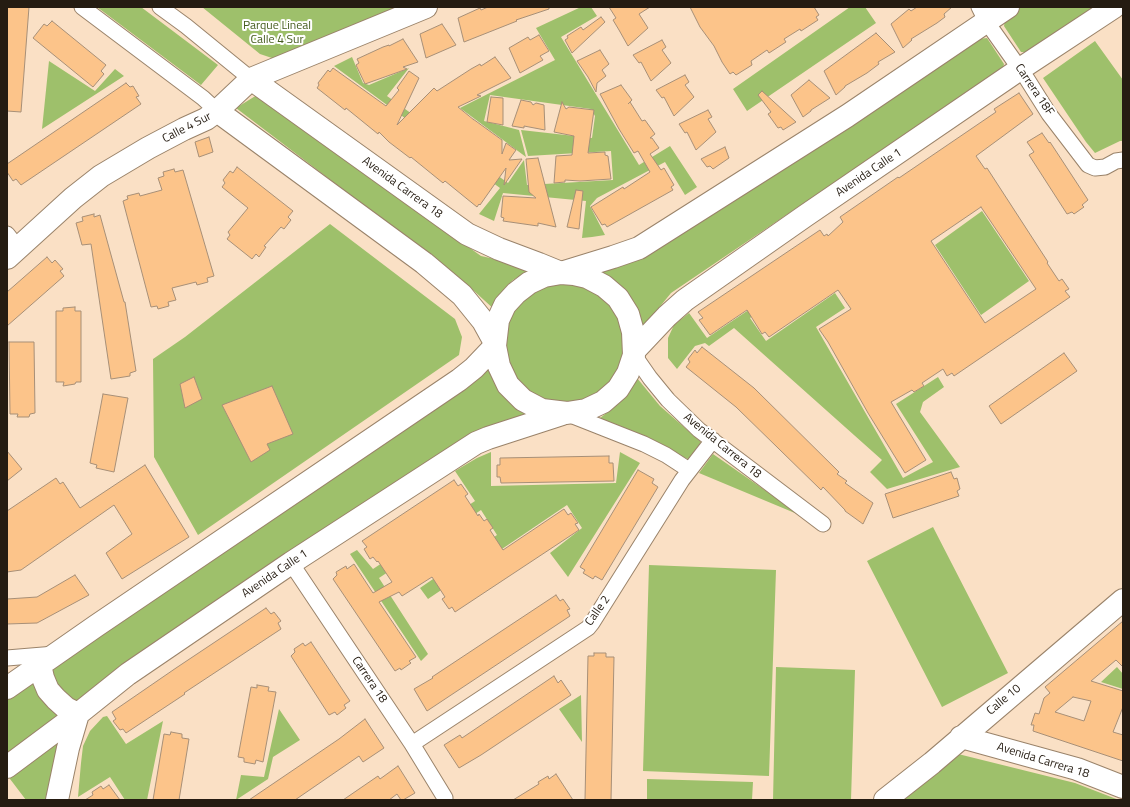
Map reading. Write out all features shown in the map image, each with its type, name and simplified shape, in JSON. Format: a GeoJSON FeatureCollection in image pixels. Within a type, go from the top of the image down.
{"type":"FeatureCollection","features":[{"type":"Feature","properties":{"kind":"main road","name":"Calle 4 Sur"},"geometry":{"type":"LineString","coordinates":[[11,247],[102,176],[148,148],[206,119],[217,111],[251,79],[426,7]]}},
{"type":"Feature","properties":{"kind":"main road"},"geometry":{"type":"LineString","coordinates":[[7,688],[459,380],[474,368],[494,343],[498,320],[505,305],[516,293],[529,283],[544,276],[561,273],[639,248],[847,116],[983,14],[1008,7]]}},
{"type":"Feature","properties":{"kind":"main road","name":"Avenida Calle 1"},"geometry":{"type":"LineString","coordinates":[[634,353],[667,316],[685,300],[1020,69],[1114,7]]}},
{"type":"Feature","properties":{"kind":"main road","name":"Avenida Carrera 18"},"geometry":{"type":"LineString","coordinates":[[251,79],[467,234],[499,249],[561,273],[587,277],[604,286],[618,298],[628,314],[633,332],[634,353]]}},
{"type":"Feature","properties":{"kind":"main road"},"geometry":{"type":"LineString","coordinates":[[217,111],[424,262],[462,295],[483,321],[494,343],[499,366],[508,385],[523,400],[542,410],[565,413],[586,410],[603,402],[618,389],[628,373],[634,353]]}},
{"type":"Feature","properties":{"kind":"main road","name":"Avenida Calle 1"},"geometry":{"type":"LineString","coordinates":[[7,767],[78,714],[128,674],[291,563],[476,443],[565,413]]}},
{"type":"Feature","properties":{"kind":"main road","name":"Calle 10"},"geometry":{"type":"LineString","coordinates":[[885,800],[932,763],[1123,600]]}},
{"type":"Feature","properties":{"kind":"main road"},"geometry":{"type":"LineString","coordinates":[[48,659],[43,678],[48,690],[56,700],[66,708],[78,714],[68,748],[56,800]]}},
{"type":"Feature","properties":{"kind":"main road","name":"Avenida Carrera 18"},"geometry":{"type":"LineString","coordinates":[[961,737],[1077,769],[1123,787]]}},
{"type":"Feature","properties":{"kind":"street"},"geometry":{"type":"LineString","coordinates":[[82,7],[203,98],[217,111]]}},
{"type":"Feature","properties":{"kind":"street","name":"Avenida Carrera 18"},"geometry":{"type":"LineString","coordinates":[[160,7],[186,26],[251,79]]}},
{"type":"Feature","properties":{"kind":"street","name":"Carrera 18F"},"geometry":{"type":"LineString","coordinates":[[983,14],[1049,114],[1088,165],[1095,168],[1105,167],[1116,161],[1123,160]]}},
{"type":"Feature","properties":{"kind":"street","name":"Avenida Carrera 18"},"geometry":{"type":"LineString","coordinates":[[634,353],[650,378],[668,400],[699,430],[824,524]]}},
{"type":"Feature","properties":{"kind":"street"},"geometry":{"type":"LineString","coordinates":[[565,413],[644,444],[666,455],[689,470]]}},
{"type":"Feature","properties":{"kind":"street","name":"Calle 2"},"geometry":{"type":"LineString","coordinates":[[412,744],[588,628],[689,470],[713,440]]}},
{"type":"Feature","properties":{"kind":"street","name":"Carrera 18"},"geometry":{"type":"LineString","coordinates":[[291,563],[412,744],[445,798]]}},
{"type":"Feature","properties":{"kind":"street"},"geometry":{"type":"LineString","coordinates":[[7,658],[48,659]]}},
{"type":"Feature","properties":{"kind":"green space"},"geometry":{"type":"Polygon","coordinates":[[[97,7],[141,7],[218,65],[201,85],[97,7]]]}},
{"type":"Feature","properties":{"kind":"green space","name":"Parque Lineal Calle 4 Sur"},"geometry":{"type":"Polygon","coordinates":[[[202,7],[397,7],[278,60],[260,54],[202,7]]]}},
{"type":"Feature","properties":{"kind":"green space"},"geometry":{"type":"Polygon","coordinates":[[[581,7],[591,7],[597,16],[561,37],[639,165],[670,146],[697,187],[685,195],[665,162],[597,198],[590,206],[605,235],[582,238],[586,201],[503,193],[494,221],[479,214],[500,188],[334,66],[352,57],[363,83],[369,85],[409,68],[387,96],[508,183],[524,160],[527,185],[613,180],[611,151],[528,156],[521,130],[592,138],[595,116],[591,109],[490,95],[484,121],[519,130],[526,157],[460,108],[555,60],[536,28],[581,7]]]}},
{"type":"Feature","properties":{"kind":"green space"},"geometry":{"type":"Polygon","coordinates":[[[850,7],[865,7],[876,23],[747,111],[733,89],[850,7]]]}},
{"type":"Feature","properties":{"kind":"green space"},"geometry":{"type":"Polygon","coordinates":[[[1018,7],[1096,7],[1030,52],[1021,52],[1004,26],[1006,15],[1018,7]]]}},
{"type":"Feature","properties":{"kind":"green space"},"geometry":{"type":"Polygon","coordinates":[[[987,38],[1004,64],[1002,73],[798,207],[671,293],[641,330],[592,272],[978,39],[987,38]]]}},
{"type":"Feature","properties":{"kind":"green space"},"geometry":{"type":"Polygon","coordinates":[[[1095,41],[1123,80],[1123,141],[1095,153],[1043,78],[1095,41]]]}},
{"type":"Feature","properties":{"kind":"green space"},"geometry":{"type":"Polygon","coordinates":[[[49,61],[95,91],[115,69],[124,76],[42,129],[49,61]]]}},
{"type":"Feature","properties":{"kind":"green space"},"geometry":{"type":"Polygon","coordinates":[[[257,95],[481,256],[504,261],[530,270],[513,280],[503,290],[496,311],[462,280],[236,108],[257,95]]]}},
{"type":"Feature","properties":{"kind":"green space"},"geometry":{"type":"Polygon","coordinates":[[[982,211],[1029,281],[981,315],[935,245],[982,211]]]}},
{"type":"Feature","properties":{"kind":"green space"},"geometry":{"type":"Polygon","coordinates":[[[330,224],[455,319],[462,337],[459,355],[198,535],[154,457],[153,359],[185,337],[330,224]]]}},
{"type":"Feature","properties":{"kind":"green space"},"geometry":{"type":"Polygon","coordinates":[[[842,247],[844,251],[750,318],[766,341],[835,293],[845,308],[816,327],[903,478],[933,462],[896,404],[938,377],[944,387],[923,402],[920,412],[960,467],[887,489],[870,472],[882,460],[734,328],[709,346],[705,343],[695,346],[677,369],[668,358],[668,338],[674,325],[689,313],[707,338],[842,247]]]}},
{"type":"Feature","properties":{"kind":"green space"},"geometry":{"type":"Polygon","coordinates":[[[564,282],[587,287],[607,300],[620,320],[625,343],[620,366],[607,386],[587,399],[564,404],[541,399],[521,386],[508,366],[503,343],[508,320],[521,300],[541,287],[564,282]]]}},
{"type":"Feature","properties":{"kind":"green space"},"geometry":{"type":"Polygon","coordinates":[[[488,357],[531,417],[70,707],[44,670],[488,357]]]}},
{"type":"Feature","properties":{"kind":"green space"},"geometry":{"type":"Polygon","coordinates":[[[637,378],[660,406],[701,442],[690,460],[599,419],[629,393],[637,378]]]}},
{"type":"Feature","properties":{"kind":"green space"},"geometry":{"type":"Polygon","coordinates":[[[491,452],[491,486],[616,483],[620,452],[640,463],[568,577],[550,553],[582,528],[567,505],[428,599],[420,588],[497,535],[481,510],[379,578],[428,654],[421,661],[350,554],[357,550],[373,569],[475,501],[455,471],[477,458],[491,452]]]}},
{"type":"Feature","properties":{"kind":"green space"},"geometry":{"type":"Polygon","coordinates":[[[713,454],[802,516],[699,473],[713,454]]]}},
{"type":"Feature","properties":{"kind":"green space"},"geometry":{"type":"Polygon","coordinates":[[[933,527],[1008,673],[942,707],[867,561],[933,527]]]}},
{"type":"Feature","properties":{"kind":"green space"},"geometry":{"type":"Polygon","coordinates":[[[649,565],[776,570],[769,776],[643,771],[649,565]]]}},
{"type":"Feature","properties":{"kind":"green space"},"geometry":{"type":"Polygon","coordinates":[[[776,667],[855,670],[851,800],[773,800],[776,667]]]}},
{"type":"Feature","properties":{"kind":"green space"},"geometry":{"type":"Polygon","coordinates":[[[1117,667],[1123,674],[1123,689],[1101,682],[1117,667]]]}},
{"type":"Feature","properties":{"kind":"green space"},"geometry":{"type":"Polygon","coordinates":[[[34,676],[63,715],[7,757],[7,696],[34,676]]]}},
{"type":"Feature","properties":{"kind":"green space"},"geometry":{"type":"Polygon","coordinates":[[[581,695],[582,742],[559,709],[581,695]]]}},
{"type":"Feature","properties":{"kind":"green space"},"geometry":{"type":"Polygon","coordinates":[[[279,709],[300,740],[273,757],[268,779],[236,800],[241,775],[264,777],[279,709]]]}},
{"type":"Feature","properties":{"kind":"green space"},"geometry":{"type":"Polygon","coordinates":[[[107,716],[126,744],[163,721],[147,800],[125,800],[110,777],[78,797],[83,746],[90,731],[103,717],[107,716]]]}},
{"type":"Feature","properties":{"kind":"green space"},"geometry":{"type":"Polygon","coordinates":[[[61,732],[48,800],[26,800],[7,775],[61,732]]]}},
{"type":"Feature","properties":{"kind":"green space"},"geometry":{"type":"Polygon","coordinates":[[[946,751],[1075,783],[1119,800],[889,800],[946,751]]]}},
{"type":"Feature","properties":{"kind":"green space"},"geometry":{"type":"Polygon","coordinates":[[[647,779],[753,782],[752,800],[647,800],[647,779]]]}},
{"type":"Feature","properties":{"kind":"building"},"geometry":{"type":"Polygon","coordinates":[[[7,7],[29,7],[21,112],[7,111],[7,7]]]}},
{"type":"Feature","properties":{"kind":"building"},"geometry":{"type":"Polygon","coordinates":[[[488,7],[549,7],[549,9],[516,20],[517,21],[464,42],[458,18],[480,8],[481,10],[488,7]]]}},
{"type":"Feature","properties":{"kind":"building"},"geometry":{"type":"Polygon","coordinates":[[[609,7],[650,7],[639,14],[648,28],[628,46],[613,20],[616,18],[609,7]]]}},
{"type":"Feature","properties":{"kind":"building"},"geometry":{"type":"Polygon","coordinates":[[[690,7],[814,7],[819,15],[816,17],[818,20],[801,31],[800,29],[784,39],[786,42],[769,53],[767,50],[751,61],[752,65],[736,75],[733,72],[730,74],[714,46],[700,27],[690,7]]]}},
{"type":"Feature","properties":{"kind":"building"},"geometry":{"type":"Polygon","coordinates":[[[917,7],[952,7],[944,14],[945,17],[911,39],[912,40],[903,48],[891,24],[909,9],[911,11],[917,7]]]}},
{"type":"Feature","properties":{"kind":"building"},"geometry":{"type":"Polygon","coordinates":[[[601,17],[605,22],[572,53],[565,40],[568,38],[567,36],[581,27],[583,30],[601,17]]]}},
{"type":"Feature","properties":{"kind":"building"},"geometry":{"type":"Polygon","coordinates":[[[52,21],[106,65],[101,71],[104,74],[93,87],[33,38],[44,24],[47,26],[52,21]]]}},
{"type":"Feature","properties":{"kind":"building"},"geometry":{"type":"Polygon","coordinates":[[[442,24],[456,45],[426,58],[420,34],[442,24]]]}},
{"type":"Feature","properties":{"kind":"building"},"geometry":{"type":"Polygon","coordinates":[[[876,33],[895,52],[878,62],[879,64],[867,73],[845,86],[836,95],[824,71],[876,33]]]}},
{"type":"Feature","properties":{"kind":"building"},"geometry":{"type":"Polygon","coordinates":[[[539,35],[549,51],[540,56],[543,60],[520,73],[509,48],[528,37],[530,40],[539,35]]]}},
{"type":"Feature","properties":{"kind":"building"},"geometry":{"type":"Polygon","coordinates":[[[403,39],[418,62],[403,67],[407,69],[365,84],[356,65],[359,63],[357,59],[403,39]]]}},
{"type":"Feature","properties":{"kind":"building"},"geometry":{"type":"Polygon","coordinates":[[[662,40],[666,47],[662,50],[671,63],[651,81],[641,62],[639,63],[633,55],[662,40]]]}},
{"type":"Feature","properties":{"kind":"building"},"geometry":{"type":"Polygon","coordinates":[[[600,50],[609,64],[602,70],[606,76],[597,83],[596,92],[577,61],[600,50]]]}},
{"type":"Feature","properties":{"kind":"building"},"geometry":{"type":"Polygon","coordinates":[[[495,57],[511,78],[477,95],[481,96],[458,107],[502,140],[502,154],[506,143],[516,150],[509,160],[522,159],[504,185],[506,168],[480,205],[479,204],[477,207],[445,181],[443,183],[411,157],[410,158],[389,142],[379,132],[378,134],[346,108],[345,110],[317,88],[319,85],[318,83],[328,70],[330,72],[333,68],[386,106],[399,90],[397,88],[409,71],[419,78],[397,125],[434,88],[437,91],[471,69],[480,64],[481,66],[495,57]]]}},
{"type":"Feature","properties":{"kind":"building"},"geometry":{"type":"Polygon","coordinates":[[[685,75],[689,82],[685,85],[694,97],[674,116],[664,97],[662,98],[656,90],[685,75]]]}},
{"type":"Feature","properties":{"kind":"building"},"geometry":{"type":"Polygon","coordinates":[[[809,80],[830,98],[803,117],[791,95],[809,80]]]}},
{"type":"Feature","properties":{"kind":"building"},"geometry":{"type":"Polygon","coordinates":[[[126,83],[130,87],[133,86],[139,96],[136,97],[141,104],[21,185],[16,179],[13,181],[7,172],[7,164],[126,83]]]}},
{"type":"Feature","properties":{"kind":"building"},"geometry":{"type":"Polygon","coordinates":[[[621,85],[632,100],[630,102],[642,121],[645,120],[655,134],[650,138],[652,138],[659,148],[650,154],[661,170],[664,168],[674,185],[671,187],[673,190],[607,227],[605,224],[602,225],[591,207],[623,187],[624,189],[650,172],[638,151],[634,153],[600,94],[621,85]]]}},
{"type":"Feature","properties":{"kind":"building"},"geometry":{"type":"Polygon","coordinates":[[[762,91],[796,122],[783,130],[781,127],[778,128],[768,114],[771,112],[758,95],[762,91]]]}},
{"type":"Feature","properties":{"kind":"building"},"geometry":{"type":"Polygon","coordinates":[[[1019,93],[1033,114],[976,156],[985,169],[987,168],[1059,281],[1062,279],[1069,289],[1065,291],[1070,297],[954,376],[952,373],[947,376],[943,369],[922,383],[924,386],[914,392],[912,390],[891,402],[926,460],[905,473],[819,329],[851,309],[838,290],[769,337],[765,332],[762,334],[747,310],[710,335],[699,320],[703,318],[698,312],[820,230],[824,236],[827,234],[828,236],[843,222],[840,217],[996,112],[994,109],[1019,93]],[[981,207],[931,241],[985,323],[1036,289],[981,207]]]}},
{"type":"Feature","properties":{"kind":"building"},"geometry":{"type":"Polygon","coordinates":[[[491,97],[503,98],[503,125],[487,122],[491,97]]]}},
{"type":"Feature","properties":{"kind":"building"},"geometry":{"type":"Polygon","coordinates":[[[521,100],[531,102],[533,105],[536,103],[544,105],[545,130],[524,126],[524,128],[512,126],[521,100]]]}},
{"type":"Feature","properties":{"kind":"building"},"geometry":{"type":"Polygon","coordinates":[[[562,102],[566,109],[569,107],[594,110],[588,153],[605,152],[605,155],[608,156],[611,179],[580,181],[565,180],[565,182],[554,183],[556,156],[572,155],[574,136],[554,132],[562,102]]]}},
{"type":"Feature","properties":{"kind":"building"},"geometry":{"type":"Polygon","coordinates":[[[708,110],[712,117],[708,119],[716,132],[696,150],[687,132],[685,133],[679,124],[708,110]]]}},
{"type":"Feature","properties":{"kind":"building"},"geometry":{"type":"Polygon","coordinates":[[[1042,133],[1049,143],[1050,142],[1088,200],[1082,205],[1084,207],[1074,214],[1072,212],[1067,214],[1029,155],[1034,152],[1027,142],[1042,133]]]}},
{"type":"Feature","properties":{"kind":"building"},"geometry":{"type":"Polygon","coordinates":[[[209,137],[213,152],[199,157],[195,142],[209,137]]]}},
{"type":"Feature","properties":{"kind":"building"},"geometry":{"type":"Polygon","coordinates":[[[725,147],[729,158],[713,169],[710,166],[707,167],[701,159],[725,147]]]}},
{"type":"Feature","properties":{"kind":"building"},"geometry":{"type":"Polygon","coordinates":[[[538,158],[556,227],[538,223],[538,226],[503,221],[504,218],[501,217],[503,196],[536,198],[529,192],[526,159],[538,158]]]}},
{"type":"Feature","properties":{"kind":"building"},"geometry":{"type":"Polygon","coordinates":[[[237,167],[293,211],[288,217],[291,220],[284,229],[281,227],[264,246],[266,247],[259,257],[256,254],[252,259],[227,239],[230,235],[228,232],[248,208],[222,187],[225,183],[223,180],[230,171],[233,173],[237,167]]]}},
{"type":"Feature","properties":{"kind":"building"},"geometry":{"type":"Polygon","coordinates":[[[174,169],[175,172],[183,170],[214,276],[207,278],[208,282],[197,285],[196,282],[172,288],[176,300],[168,302],[169,306],[158,309],[157,306],[151,307],[123,201],[128,199],[127,196],[139,193],[140,196],[162,190],[158,178],[164,176],[163,172],[174,169]]]}},
{"type":"Feature","properties":{"kind":"building"},"geometry":{"type":"Polygon","coordinates":[[[576,190],[583,191],[579,229],[567,227],[576,190]]]}},
{"type":"Feature","properties":{"kind":"building"},"geometry":{"type":"Polygon","coordinates":[[[94,214],[94,217],[100,215],[125,302],[136,371],[130,373],[130,376],[111,379],[91,244],[82,245],[76,223],[83,221],[82,217],[94,214]]]}},
{"type":"Feature","properties":{"kind":"building"},"geometry":{"type":"Polygon","coordinates":[[[47,257],[52,263],[55,260],[63,269],[60,271],[64,276],[7,326],[7,292],[47,257]]]}},
{"type":"Feature","properties":{"kind":"building"},"geometry":{"type":"Polygon","coordinates":[[[75,307],[75,311],[81,311],[81,382],[63,386],[64,382],[56,382],[56,311],[63,311],[63,308],[75,307]]]}},
{"type":"Feature","properties":{"kind":"building"},"geometry":{"type":"Polygon","coordinates":[[[9,342],[34,342],[35,413],[30,414],[29,417],[17,417],[18,414],[10,414],[9,342]]]}},
{"type":"Feature","properties":{"kind":"building"},"geometry":{"type":"Polygon","coordinates":[[[702,347],[754,388],[839,472],[837,474],[847,481],[845,483],[873,503],[863,524],[845,511],[823,487],[821,490],[736,407],[686,367],[690,362],[688,359],[695,350],[697,353],[702,347]]]}},
{"type":"Feature","properties":{"kind":"building"},"geometry":{"type":"Polygon","coordinates":[[[1064,353],[1077,371],[1001,424],[989,406],[1064,353]]]}},
{"type":"Feature","properties":{"kind":"building"},"geometry":{"type":"Polygon","coordinates":[[[194,377],[202,399],[185,408],[180,384],[194,377]]]}},
{"type":"Feature","properties":{"kind":"building"},"geometry":{"type":"Polygon","coordinates":[[[272,386],[293,434],[267,444],[270,450],[251,462],[222,405],[272,386]]]}},
{"type":"Feature","properties":{"kind":"building"},"geometry":{"type":"Polygon","coordinates":[[[103,394],[128,398],[114,472],[96,468],[97,465],[90,463],[103,394]]]}},
{"type":"Feature","properties":{"kind":"building"},"geometry":{"type":"Polygon","coordinates":[[[7,451],[22,469],[7,481],[7,451]]]}},
{"type":"Feature","properties":{"kind":"building"},"geometry":{"type":"Polygon","coordinates":[[[609,456],[609,463],[613,463],[614,481],[501,483],[500,477],[497,477],[497,465],[500,465],[500,458],[609,456]]]}},
{"type":"Feature","properties":{"kind":"building"},"geometry":{"type":"Polygon","coordinates":[[[145,465],[189,537],[122,579],[106,553],[132,534],[114,505],[21,570],[7,572],[7,511],[56,478],[60,484],[63,482],[80,508],[145,465]]]}},
{"type":"Feature","properties":{"kind":"building"},"geometry":{"type":"Polygon","coordinates":[[[638,470],[654,479],[652,483],[658,487],[602,580],[595,576],[593,579],[583,573],[585,570],[580,567],[638,470]]]}},
{"type":"Feature","properties":{"kind":"building"},"geometry":{"type":"Polygon","coordinates":[[[951,472],[954,479],[957,478],[960,489],[957,491],[959,496],[893,518],[885,494],[951,472]]]}},
{"type":"Feature","properties":{"kind":"building"},"geometry":{"type":"Polygon","coordinates":[[[454,480],[458,486],[461,484],[468,494],[465,496],[478,516],[479,514],[484,521],[487,519],[493,528],[490,530],[503,550],[564,509],[568,515],[571,513],[578,523],[575,524],[579,530],[455,612],[452,607],[449,609],[442,599],[445,597],[432,577],[402,596],[399,592],[379,602],[416,657],[409,661],[411,663],[401,670],[400,668],[395,671],[333,579],[337,575],[336,572],[346,566],[347,569],[354,564],[373,593],[392,582],[378,561],[377,562],[373,557],[370,559],[364,549],[367,547],[362,541],[454,480]]]}},
{"type":"Feature","properties":{"kind":"building"},"geometry":{"type":"Polygon","coordinates":[[[75,575],[89,595],[37,623],[7,624],[7,599],[37,597],[75,575]]]}},
{"type":"Feature","properties":{"kind":"building"},"geometry":{"type":"Polygon","coordinates":[[[556,595],[560,601],[563,599],[570,609],[567,610],[570,616],[427,711],[414,689],[433,678],[432,677],[556,595]]]}},
{"type":"Feature","properties":{"kind":"building"},"geometry":{"type":"Polygon","coordinates":[[[266,608],[271,614],[274,612],[281,621],[278,623],[281,629],[126,733],[123,729],[120,730],[113,721],[116,719],[112,712],[266,608]]]}},
{"type":"Feature","properties":{"kind":"building"},"geometry":{"type":"Polygon","coordinates":[[[1123,621],[1123,667],[1116,660],[1091,681],[1123,691],[1123,707],[1113,732],[1123,735],[1123,761],[1033,731],[1034,725],[1031,725],[1035,713],[1039,714],[1044,698],[1050,693],[1045,687],[1123,621]],[[1073,697],[1055,712],[1084,721],[1091,701],[1073,697]]]}},
{"type":"Feature","properties":{"kind":"building"},"geometry":{"type":"Polygon","coordinates":[[[311,642],[350,701],[344,705],[346,708],[337,715],[335,712],[329,715],[291,656],[295,652],[294,649],[303,643],[305,646],[311,642]]]}},
{"type":"Feature","properties":{"kind":"building"},"geometry":{"type":"Polygon","coordinates":[[[594,653],[606,653],[606,657],[614,657],[611,800],[585,800],[588,656],[594,656],[594,653]]]}},
{"type":"Feature","properties":{"kind":"building"},"geometry":{"type":"Polygon","coordinates":[[[554,676],[558,683],[561,680],[571,695],[459,768],[444,745],[460,735],[462,738],[554,676]]]}},
{"type":"Feature","properties":{"kind":"building"},"geometry":{"type":"Polygon","coordinates":[[[257,685],[269,687],[268,691],[276,692],[263,762],[256,760],[255,764],[244,762],[244,758],[238,757],[251,687],[257,688],[257,685]]]}},
{"type":"Feature","properties":{"kind":"building"},"geometry":{"type":"Polygon","coordinates":[[[365,719],[384,748],[363,762],[359,756],[295,800],[249,800],[339,739],[365,719]]]}},
{"type":"Feature","properties":{"kind":"building"},"geometry":{"type":"Polygon","coordinates":[[[171,732],[182,734],[182,738],[189,739],[179,800],[153,800],[164,734],[170,735],[171,732]]]}},
{"type":"Feature","properties":{"kind":"building"},"geometry":{"type":"Polygon","coordinates":[[[398,766],[415,793],[403,800],[401,800],[397,794],[389,800],[343,800],[378,776],[380,779],[398,766]]]}},
{"type":"Feature","properties":{"kind":"building"},"geometry":{"type":"Polygon","coordinates":[[[556,774],[573,800],[513,800],[539,784],[538,782],[548,776],[549,779],[556,774]]]}},
{"type":"Feature","properties":{"kind":"building"},"geometry":{"type":"Polygon","coordinates":[[[109,785],[120,800],[85,800],[93,795],[92,792],[101,786],[103,789],[109,785]]]}}]}
